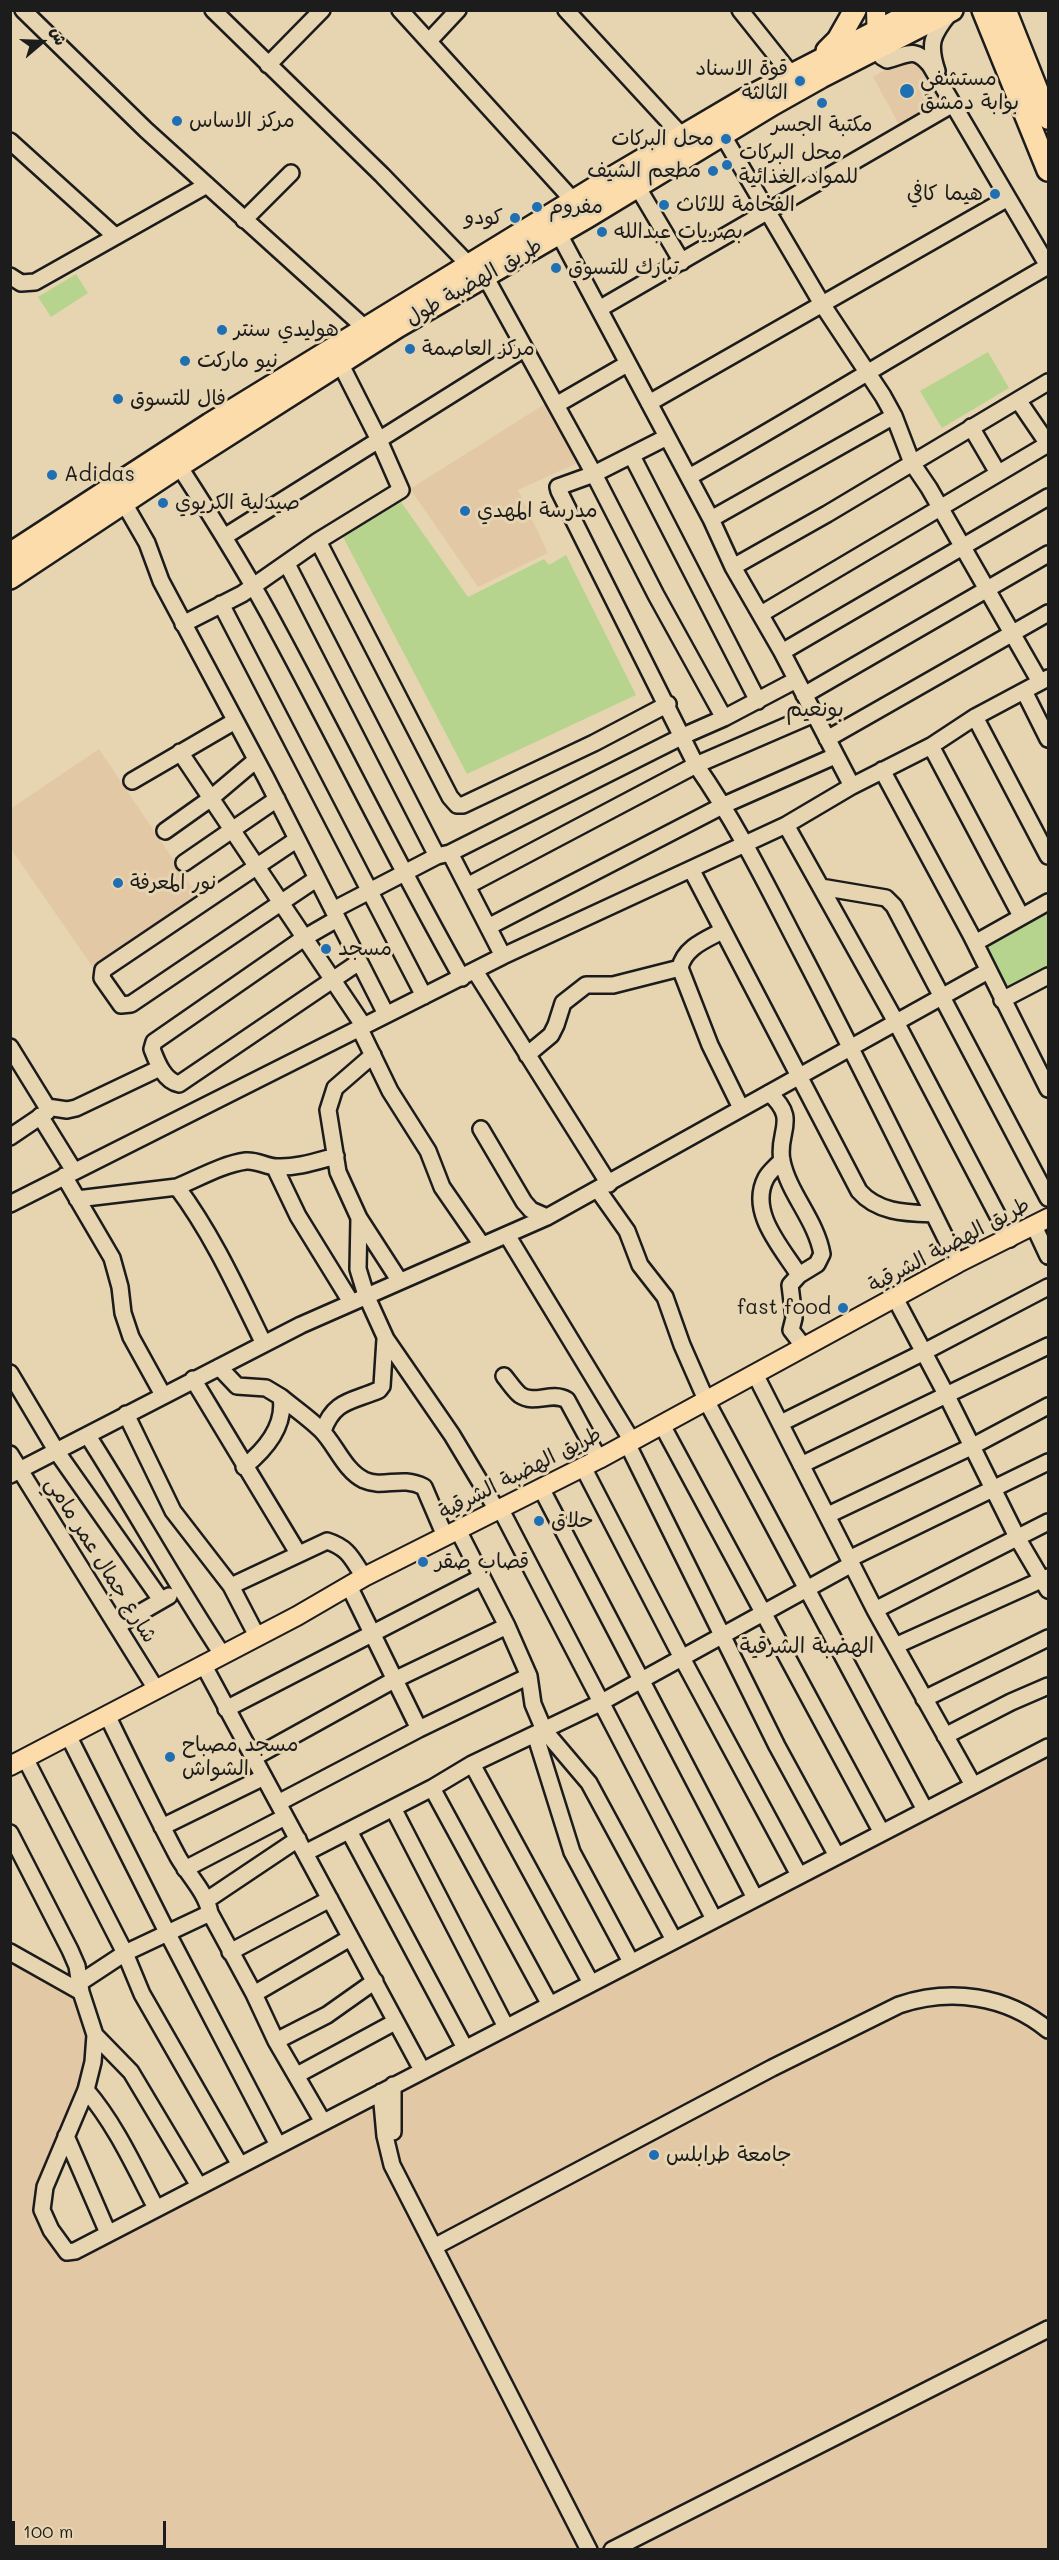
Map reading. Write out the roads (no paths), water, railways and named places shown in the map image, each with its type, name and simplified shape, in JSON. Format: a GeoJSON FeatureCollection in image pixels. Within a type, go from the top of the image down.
{"type":"FeatureCollection","features":[{"type":"Feature","properties":{"kind":"highway"},"geometry":{"type":"LineString","coordinates":[[816,61],[838,40],[855,10]]}},
{"type":"Feature","properties":{"kind":"highway","name":"طريق الهضبة طول"},"geometry":{"type":"LineString","coordinates":[[10,579],[477,271],[581,209],[683,137],[791,74],[918,10]]}},
{"type":"Feature","properties":{"kind":"highway"},"geometry":{"type":"LineString","coordinates":[[1005,10],[1048,118]]}},
{"type":"Feature","properties":{"kind":"highway","name":"طريق الهضبة طول"},"geometry":{"type":"LineString","coordinates":[[10,554],[210,424],[365,328],[477,271],[559,234],[581,209],[637,186],[821,77],[876,30],[951,11]]}},
{"type":"Feature","properties":{"kind":"highway"},"geometry":{"type":"LineString","coordinates":[[983,12],[1048,170]]}},
{"type":"Feature","properties":{"kind":"main road","name":"طريق الهضبة الشرقية"},"geometry":{"type":"LineString","coordinates":[[18,1762],[356,1582],[707,1402],[958,1263],[1041,1222]]}},
{"type":"Feature","properties":{"kind":"street"},"geometry":{"type":"LineString","coordinates":[[10,15],[18,10]]}},
{"type":"Feature","properties":{"kind":"street"},"geometry":{"type":"LineString","coordinates":[[23,10],[244,220],[365,328]]}},
{"type":"Feature","properties":{"kind":"street"},"geometry":{"type":"LineString","coordinates":[[213,10],[477,271],[556,405],[656,596],[724,718]]}},
{"type":"Feature","properties":{"kind":"street"},"geometry":{"type":"LineString","coordinates":[[268,64],[322,10]]}},
{"type":"Feature","properties":{"kind":"street"},"geometry":{"type":"LineString","coordinates":[[400,10],[581,209]]}},
{"type":"Feature","properties":{"kind":"street"},"geometry":{"type":"LineString","coordinates":[[429,41],[458,10]]}},
{"type":"Feature","properties":{"kind":"street"},"geometry":{"type":"LineString","coordinates":[[566,10],[683,137]]}},
{"type":"Feature","properties":{"kind":"street"},"geometry":{"type":"LineString","coordinates":[[740,10],[791,74]]}},
{"type":"Feature","properties":{"kind":"street"},"geometry":{"type":"LineString","coordinates":[[941,82],[933,58],[932,42],[937,28],[951,11]]}},
{"type":"Feature","properties":{"kind":"street"},"geometry":{"type":"LineString","coordinates":[[689,477],[1048,266],[941,82],[923,57],[917,53],[887,60],[882,57],[876,30]]}},
{"type":"Feature","properties":{"kind":"street"},"geometry":{"type":"LineString","coordinates":[[599,309],[953,104]]}},
{"type":"Feature","properties":{"kind":"street"},"geometry":{"type":"LineString","coordinates":[[10,1204],[502,956],[786,825],[852,786],[931,746],[975,717],[1044,680],[1012,633],[912,463],[894,416],[822,304],[722,134]]}},
{"type":"Feature","properties":{"kind":"street"},"geometry":{"type":"LineString","coordinates":[[10,141],[114,236]]}},
{"type":"Feature","properties":{"kind":"street"},"geometry":{"type":"LineString","coordinates":[[244,220],[291,173]]}},
{"type":"Feature","properties":{"kind":"street"},"geometry":{"type":"LineString","coordinates":[[10,276],[21,283],[35,282],[207,185]]}},
{"type":"Feature","properties":{"kind":"street"},"geometry":{"type":"LineString","coordinates":[[637,186],[682,262]]}},
{"type":"Feature","properties":{"kind":"street"},"geometry":{"type":"LineString","coordinates":[[649,403],[1008,198]]}},
{"type":"Feature","properties":{"kind":"street"},"geometry":{"type":"LineString","coordinates":[[559,234],[711,519],[733,567],[782,652],[852,786]]}},
{"type":"Feature","properties":{"kind":"street"},"geometry":{"type":"LineString","coordinates":[[224,537],[524,349]]}},
{"type":"Feature","properties":{"kind":"street"},"geometry":{"type":"LineString","coordinates":[[183,624],[253,586],[318,541],[401,490],[379,440],[339,363]]}},
{"type":"Feature","properties":{"kind":"street"},"geometry":{"type":"LineString","coordinates":[[556,405],[627,364]]}},
{"type":"Feature","properties":{"kind":"street"},"geometry":{"type":"LineString","coordinates":[[733,567],[1048,382]]}},
{"type":"Feature","properties":{"kind":"street"},"geometry":{"type":"LineString","coordinates":[[761,614],[1048,444],[1018,400]]}},
{"type":"Feature","properties":{"kind":"street"},"geometry":{"type":"LineString","coordinates":[[711,519],[894,416]]}},
{"type":"Feature","properties":{"kind":"street"},"geometry":{"type":"LineString","coordinates":[[971,427],[998,473]]}},
{"type":"Feature","properties":{"kind":"street"},"geometry":{"type":"LineString","coordinates":[[667,437],[594,474],[558,487],[668,704],[696,765],[724,805],[745,843],[851,1048],[958,1263]]}},
{"type":"Feature","properties":{"kind":"street"},"geometry":{"type":"LineString","coordinates":[[632,456],[758,701]]}},
{"type":"Feature","properties":{"kind":"street"},"geometry":{"type":"LineString","coordinates":[[179,466],[253,586],[403,874],[526,1055],[627,1231],[640,1265],[665,1297],[707,1402],[809,1589],[865,1701],[925,1810]]}},
{"type":"Feature","properties":{"kind":"street"},"geometry":{"type":"LineString","coordinates":[[782,652],[1048,497]]}},
{"type":"Feature","properties":{"kind":"street"},"geometry":{"type":"LineString","coordinates":[[124,503],[147,543],[161,581],[183,624],[277,799],[386,1014]]}},
{"type":"Feature","properties":{"kind":"street"},"geometry":{"type":"LineString","coordinates":[[318,541],[450,797],[457,805],[464,805],[668,704]]}},
{"type":"Feature","properties":{"kind":"street"},"geometry":{"type":"LineString","coordinates":[[804,696],[1048,554]]}},
{"type":"Feature","properties":{"kind":"street"},"geometry":{"type":"LineString","coordinates":[[287,564],[444,855],[466,886],[502,956]]}},
{"type":"Feature","properties":{"kind":"street"},"geometry":{"type":"LineString","coordinates":[[221,604],[424,996]]}},
{"type":"Feature","properties":{"kind":"street"},"geometry":{"type":"LineString","coordinates":[[827,739],[1048,613]]}},
{"type":"Feature","properties":{"kind":"street"},"geometry":{"type":"LineString","coordinates":[[359,962],[331,978],[179,1084],[174,1083],[160,1068],[152,1049],[154,1042],[369,892],[683,736],[724,718],[796,680]]}},
{"type":"Feature","properties":{"kind":"street"},"geometry":{"type":"LineString","coordinates":[[1024,691],[1048,739]]}},
{"type":"Feature","properties":{"kind":"street"},"geometry":{"type":"LineString","coordinates":[[466,886],[696,765],[814,714]]}},
{"type":"Feature","properties":{"kind":"street"},"geometry":{"type":"LineString","coordinates":[[975,717],[1048,856]]}},
{"type":"Feature","properties":{"kind":"street"},"geometry":{"type":"LineString","coordinates":[[132,781],[235,721]]}},
{"type":"Feature","properties":{"kind":"street"},"geometry":{"type":"LineString","coordinates":[[931,746],[1022,916]]}},
{"type":"Feature","properties":{"kind":"street"},"geometry":{"type":"LineString","coordinates":[[180,752],[361,1026],[390,1091],[428,1151],[441,1187],[482,1245]]}},
{"type":"Feature","properties":{"kind":"street"},"geometry":{"type":"LineString","coordinates":[[488,927],[724,805],[835,756]]}},
{"type":"Feature","properties":{"kind":"street"},"geometry":{"type":"LineString","coordinates":[[165,831],[210,799],[256,760]]}},
{"type":"Feature","properties":{"kind":"street"},"geometry":{"type":"LineString","coordinates":[[882,770],[975,943],[1048,1089]]}},
{"type":"Feature","properties":{"kind":"street"},"geometry":{"type":"LineString","coordinates":[[184,864],[277,799]]}},
{"type":"Feature","properties":{"kind":"street"},"geometry":{"type":"LineString","coordinates":[[786,825],[896,1022],[1010,1239]]}},
{"type":"Feature","properties":{"kind":"street"},"geometry":{"type":"LineString","coordinates":[[296,840],[103,970],[102,978],[121,1005],[130,1004],[316,879]]}},
{"type":"Feature","properties":{"kind":"street"},"geometry":{"type":"LineString","coordinates":[[691,869],[851,1177],[866,1199],[881,1208],[934,1214]]}},
{"type":"Feature","properties":{"kind":"street"},"geometry":{"type":"LineString","coordinates":[[821,887],[876,896],[890,902],[1048,1198]]}},
{"type":"Feature","properties":{"kind":"street"},"geometry":{"type":"LineString","coordinates":[[975,943],[1048,902]]}},
{"type":"Feature","properties":{"kind":"street"},"geometry":{"type":"LineString","coordinates":[[722,931],[699,942],[684,957],[680,968],[710,1045],[741,1108]]}},
{"type":"Feature","properties":{"kind":"street"},"geometry":{"type":"LineString","coordinates":[[526,1055],[550,1035],[556,1026],[563,1003],[586,985],[613,986],[680,968]]}},
{"type":"Feature","properties":{"kind":"street"},"geometry":{"type":"LineString","coordinates":[[16,1473],[193,1379],[351,1302],[547,1217],[988,971]]}},
{"type":"Feature","properties":{"kind":"street"},"geometry":{"type":"LineString","coordinates":[[1002,1000],[1048,976]]}},
{"type":"Feature","properties":{"kind":"street"},"geometry":{"type":"LineString","coordinates":[[10,1047],[44,1111],[77,1199],[112,1258],[120,1287],[123,1313],[131,1337],[163,1395]]}},
{"type":"Feature","properties":{"kind":"street"},"geometry":{"type":"LineString","coordinates":[[373,1055],[335,1088],[328,1110],[339,1172],[359,1218],[399,1280]]}},
{"type":"Feature","properties":{"kind":"street"},"geometry":{"type":"LineString","coordinates":[[10,1137],[44,1111],[76,1108],[160,1068]]}},
{"type":"Feature","properties":{"kind":"street"},"geometry":{"type":"LineString","coordinates":[[769,1093],[777,1100],[785,1113],[786,1131],[782,1160],[818,1237],[822,1254],[817,1264],[799,1275],[791,1282],[789,1288],[794,1315],[791,1329],[804,1347]]}},
{"type":"Feature","properties":{"kind":"street"},"geometry":{"type":"LineString","coordinates":[[785,1113],[811,1101]]}},
{"type":"Feature","properties":{"kind":"street"},"geometry":{"type":"LineString","coordinates":[[481,1129],[524,1202],[531,1210],[547,1217]]}},
{"type":"Feature","properties":{"kind":"street"},"geometry":{"type":"LineString","coordinates":[[77,1199],[177,1187],[245,1161],[256,1161],[275,1168],[293,1167],[336,1156]]}},
{"type":"Feature","properties":{"kind":"street"},"geometry":{"type":"LineString","coordinates":[[782,1160],[766,1177],[760,1196],[761,1210],[768,1226],[799,1275]]}},
{"type":"Feature","properties":{"kind":"street"},"geometry":{"type":"LineString","coordinates":[[275,1168],[298,1216],[351,1302]]}},
{"type":"Feature","properties":{"kind":"street"},"geometry":{"type":"LineString","coordinates":[[177,1187],[193,1208],[264,1344]]}},
{"type":"Feature","properties":{"kind":"street"},"geometry":{"type":"LineString","coordinates":[[359,1218],[358,1269],[366,1295],[386,1339],[452,1435],[499,1509],[714,1919]]}},
{"type":"Feature","properties":{"kind":"street"},"geometry":{"type":"LineString","coordinates":[[1041,1222],[1048,1256]]}},
{"type":"Feature","properties":{"kind":"street"},"geometry":{"type":"LineString","coordinates":[[507,1234],[630,1442],[777,1746],[837,1856]]}},
{"type":"Feature","properties":{"kind":"street"},"geometry":{"type":"LineString","coordinates":[[781,1423],[1048,1287]]}},
{"type":"Feature","properties":{"kind":"street"},"geometry":{"type":"LineString","coordinates":[[895,1298],[1018,1539],[1046,1582],[895,1646]]}},
{"type":"Feature","properties":{"kind":"street"},"geometry":{"type":"LineString","coordinates":[[323,1431],[329,1415],[335,1409],[379,1390],[382,1386],[386,1339]]}},
{"type":"Feature","properties":{"kind":"street"},"geometry":{"type":"LineString","coordinates":[[801,1465],[1048,1346]]}},
{"type":"Feature","properties":{"kind":"street"},"geometry":{"type":"LineString","coordinates":[[219,1366],[237,1386],[266,1388],[281,1397],[323,1431],[347,1465],[364,1479],[377,1483],[409,1480],[424,1487],[482,1577],[530,1676],[539,1732],[572,1852],[631,1962]]}},
{"type":"Feature","properties":{"kind":"street"},"geometry":{"type":"LineString","coordinates":[[10,1373],[57,1452],[161,1600]]}},
{"type":"Feature","properties":{"kind":"street"},"geometry":{"type":"LineString","coordinates":[[755,1374],[875,1610],[974,1785]]}},
{"type":"Feature","properties":{"kind":"street"},"geometry":{"type":"LineString","coordinates":[[504,1376],[521,1395],[531,1399],[557,1396],[567,1400],[599,1459]]}},
{"type":"Feature","properties":{"kind":"street"},"geometry":{"type":"LineString","coordinates":[[193,1379],[244,1467],[298,1553]]}},
{"type":"Feature","properties":{"kind":"street"},"geometry":{"type":"LineString","coordinates":[[244,1467],[266,1447],[272,1438],[282,1407],[281,1397]]}},
{"type":"Feature","properties":{"kind":"street"},"geometry":{"type":"LineString","coordinates":[[828,1515],[971,1447],[1048,1406]]}},
{"type":"Feature","properties":{"kind":"street"},"geometry":{"type":"LineString","coordinates":[[126,1414],[173,1510],[231,1586],[257,1636]]}},
{"type":"Feature","properties":{"kind":"street"},"geometry":{"type":"LineString","coordinates":[[662,1425],[882,1833]]}},
{"type":"Feature","properties":{"kind":"street"},"geometry":{"type":"LineString","coordinates":[[88,1436],[138,1514],[179,1590],[222,1654]]}},
{"type":"Feature","properties":{"kind":"street","name":"شارع جمال عمر مامي"},"geometry":{"type":"LineString","coordinates":[[10,1454],[16,1473],[156,1689]]}},
{"type":"Feature","properties":{"kind":"street"},"geometry":{"type":"LineString","coordinates":[[305,1853],[432,1788],[472,1764],[600,1703],[809,1589],[851,1562],[1048,1462]]}},
{"type":"Feature","properties":{"kind":"street"},"geometry":{"type":"LineString","coordinates":[[583,1467],[682,1658],[799,1875]]}},
{"type":"Feature","properties":{"kind":"street"},"geometry":{"type":"LineString","coordinates":[[541,1488],[755,1898]]}},
{"type":"Feature","properties":{"kind":"street"},"geometry":{"type":"LineString","coordinates":[[875,1610],[1048,1522]]}},
{"type":"Feature","properties":{"kind":"street"},"geometry":{"type":"LineString","coordinates":[[231,1586],[327,1541],[341,1545],[356,1582],[372,1634],[419,1729]]}},
{"type":"Feature","properties":{"kind":"street"},"geometry":{"type":"LineString","coordinates":[[226,1709],[482,1577]]}},
{"type":"Feature","properties":{"kind":"street"},"geometry":{"type":"LineString","coordinates":[[117,1626],[179,1590]]}},
{"type":"Feature","properties":{"kind":"street"},"geometry":{"type":"LineString","coordinates":[[253,1758],[394,1680],[507,1626]]}},
{"type":"Feature","properties":{"kind":"street"},"geometry":{"type":"LineString","coordinates":[[924,1699],[1048,1638]]}},
{"type":"Feature","properties":{"kind":"street"},"geometry":{"type":"LineString","coordinates":[[203,1664],[422,2070]]}},
{"type":"Feature","properties":{"kind":"street"},"geometry":{"type":"LineString","coordinates":[[278,1803],[419,1729],[530,1676]]}},
{"type":"Feature","properties":{"kind":"street"},"geometry":{"type":"LineString","coordinates":[[945,1736],[1048,1686]]}},
{"type":"Feature","properties":{"kind":"street"},"geometry":{"type":"LineString","coordinates":[[107,1715],[162,1827],[208,1907],[276,2041],[323,2122]]}},
{"type":"Feature","properties":{"kind":"street"},"geometry":{"type":"LineString","coordinates":[[539,1732],[588,1783],[674,1940]]}},
{"type":"Feature","properties":{"kind":"street"},"geometry":{"type":"LineString","coordinates":[[68,1735],[278,2145]]}},
{"type":"Feature","properties":{"kind":"street"},"geometry":{"type":"LineString","coordinates":[[10,1833],[70,1950],[95,2035],[93,2062],[86,2090],[45,2187],[42,2210],[44,2218],[67,2252],[82,2248],[1048,1747]]}},
{"type":"Feature","properties":{"kind":"street"},"geometry":{"type":"LineString","coordinates":[[18,1762],[125,1953],[142,1994],[240,2165]]}},
{"type":"Feature","properties":{"kind":"street"},"geometry":{"type":"LineString","coordinates":[[472,1764],[591,1983]]}},
{"type":"Feature","properties":{"kind":"street"},"geometry":{"type":"LineString","coordinates":[[162,1827],[264,1777]]}},
{"type":"Feature","properties":{"kind":"street"},"geometry":{"type":"LineString","coordinates":[[432,1788],[550,2005]]}},
{"type":"Feature","properties":{"kind":"street"},"geometry":{"type":"LineString","coordinates":[[393,1808],[506,2027]]}},
{"type":"Feature","properties":{"kind":"street"},"geometry":{"type":"LineString","coordinates":[[185,1869],[285,1817]]}},
{"type":"Feature","properties":{"kind":"street"},"geometry":{"type":"LineString","coordinates":[[349,1831],[465,2048]]}},
{"type":"Feature","properties":{"kind":"street"},"geometry":{"type":"LineString","coordinates":[[81,1987],[125,1953],[168,1934],[208,1907],[298,1839]]}},
{"type":"Feature","properties":{"kind":"street"},"geometry":{"type":"LineString","coordinates":[[230,1952],[330,1899]]}},
{"type":"Feature","properties":{"kind":"street"},"geometry":{"type":"LineString","coordinates":[[254,1995],[350,1938]]}},
{"type":"Feature","properties":{"kind":"street"},"geometry":{"type":"LineString","coordinates":[[10,1952],[81,1987]]}},
{"type":"Feature","properties":{"kind":"street"},"geometry":{"type":"LineString","coordinates":[[276,2041],[327,2015],[375,1981]]}},
{"type":"Feature","properties":{"kind":"street"},"geometry":{"type":"LineString","coordinates":[[434,2247],[772,2068],[899,2005],[915,2000],[955,1995],[976,1997],[1002,2004],[1033,2017],[1048,2030]]}},
{"type":"Feature","properties":{"kind":"street"},"geometry":{"type":"LineString","coordinates":[[297,2075],[395,2022]]}},
{"type":"Feature","properties":{"kind":"street"},"geometry":{"type":"LineString","coordinates":[[95,2035],[131,2072],[200,2186]]}},
{"type":"Feature","properties":{"kind":"street"},"geometry":{"type":"LineString","coordinates":[[387,2089],[393,2132],[406,2193],[589,2550]]}},
{"type":"Feature","properties":{"kind":"street"},"geometry":{"type":"LineString","coordinates":[[86,2090],[113,2127],[156,2208]]}},
{"type":"Feature","properties":{"kind":"street"},"geometry":{"type":"LineString","coordinates":[[66,2136],[108,2233]]}},
{"type":"Feature","properties":{"kind":"street"},"geometry":{"type":"LineString","coordinates":[[612,2550],[1048,2329]]}},
{"type":"Feature","properties":{"kind":"place","name":"قوة الاسناد الثالثة"},"geometry":{"type":"Point","coordinates":[800,81]}},
{"type":"Feature","properties":{"kind":"place","name":"مستشفي بوابة دمشق"},"geometry":{"type":"Point","coordinates":[907,91]}},
{"type":"Feature","properties":{"kind":"place","name":"مكتبة الجسر"},"geometry":{"type":"Point","coordinates":[822,103]}},
{"type":"Feature","properties":{"kind":"place","name":"مركز الاساس"},"geometry":{"type":"Point","coordinates":[177,121]}},
{"type":"Feature","properties":{"kind":"place","name":"محل البركات"},"geometry":{"type":"Point","coordinates":[726,139]}},
{"type":"Feature","properties":{"kind":"place","name":"محل البركات للمواد الغذائية"},"geometry":{"type":"Point","coordinates":[727,165]}},
{"type":"Feature","properties":{"kind":"place","name":"مطعم الشيف"},"geometry":{"type":"Point","coordinates":[713,171]}},
{"type":"Feature","properties":{"kind":"place","name":"هيما كافي"},"geometry":{"type":"Point","coordinates":[995,194]}},
{"type":"Feature","properties":{"kind":"place","name":"الفخامة للاثاث"},"geometry":{"type":"Point","coordinates":[664,205]}},
{"type":"Feature","properties":{"kind":"place","name":"مفروم"},"geometry":{"type":"Point","coordinates":[537,207]}},
{"type":"Feature","properties":{"kind":"place","name":"كودو"},"geometry":{"type":"Point","coordinates":[515,218]}},
{"type":"Feature","properties":{"kind":"place","name":"بصريات عبدالله"},"geometry":{"type":"Point","coordinates":[602,232]}},
{"type":"Feature","properties":{"kind":"place","name":"تبارك للتسوق"},"geometry":{"type":"Point","coordinates":[556,268]}},
{"type":"Feature","properties":{"kind":"place","name":"هوليدي سنتر"},"geometry":{"type":"Point","coordinates":[222,330]}},
{"type":"Feature","properties":{"kind":"place","name":"مركز العاصمة"},"geometry":{"type":"Point","coordinates":[410,349]}},
{"type":"Feature","properties":{"kind":"place","name":"نيو ماركت"},"geometry":{"type":"Point","coordinates":[185,361]}},
{"type":"Feature","properties":{"kind":"place","name":"فال للتسوق"},"geometry":{"type":"Point","coordinates":[118,399]}},
{"type":"Feature","properties":{"kind":"place","name":"Adidas"},"geometry":{"type":"Point","coordinates":[52,475]}},
{"type":"Feature","properties":{"kind":"place","name":"صيدلية الكريوي"},"geometry":{"type":"Point","coordinates":[163,503]}},
{"type":"Feature","properties":{"kind":"place","name":"مدرسة المهدي"},"geometry":{"type":"Point","coordinates":[465,511]}},
{"type":"Feature","properties":{"kind":"place","name":"نور المعرفة"},"geometry":{"type":"Point","coordinates":[118,883]}},
{"type":"Feature","properties":{"kind":"place","name":"مسجد"},"geometry":{"type":"Point","coordinates":[326,949]}},
{"type":"Feature","properties":{"kind":"place","name":"fast food"},"geometry":{"type":"Point","coordinates":[843,1308]}},
{"type":"Feature","properties":{"kind":"place","name":"حلاق"},"geometry":{"type":"Point","coordinates":[539,1521]}},
{"type":"Feature","properties":{"kind":"place","name":"قصاب صقر"},"geometry":{"type":"Point","coordinates":[423,1562]}},
{"type":"Feature","properties":{"kind":"place","name":"مسجد مصباح الشواش"},"geometry":{"type":"Point","coordinates":[170,1757]}},
{"type":"Feature","properties":{"kind":"place","name":"جامعة طرابلس"},"geometry":{"type":"Point","coordinates":[654,2155]}},
{"type":"Feature","properties":{"kind":"district","name":"بونعيم"},"geometry":{"type":"Point","coordinates":[815,709]}},
{"type":"Feature","properties":{"kind":"district","name":"الهضبة الشرقية"},"geometry":{"type":"Point","coordinates":[807,1646]}}]}
